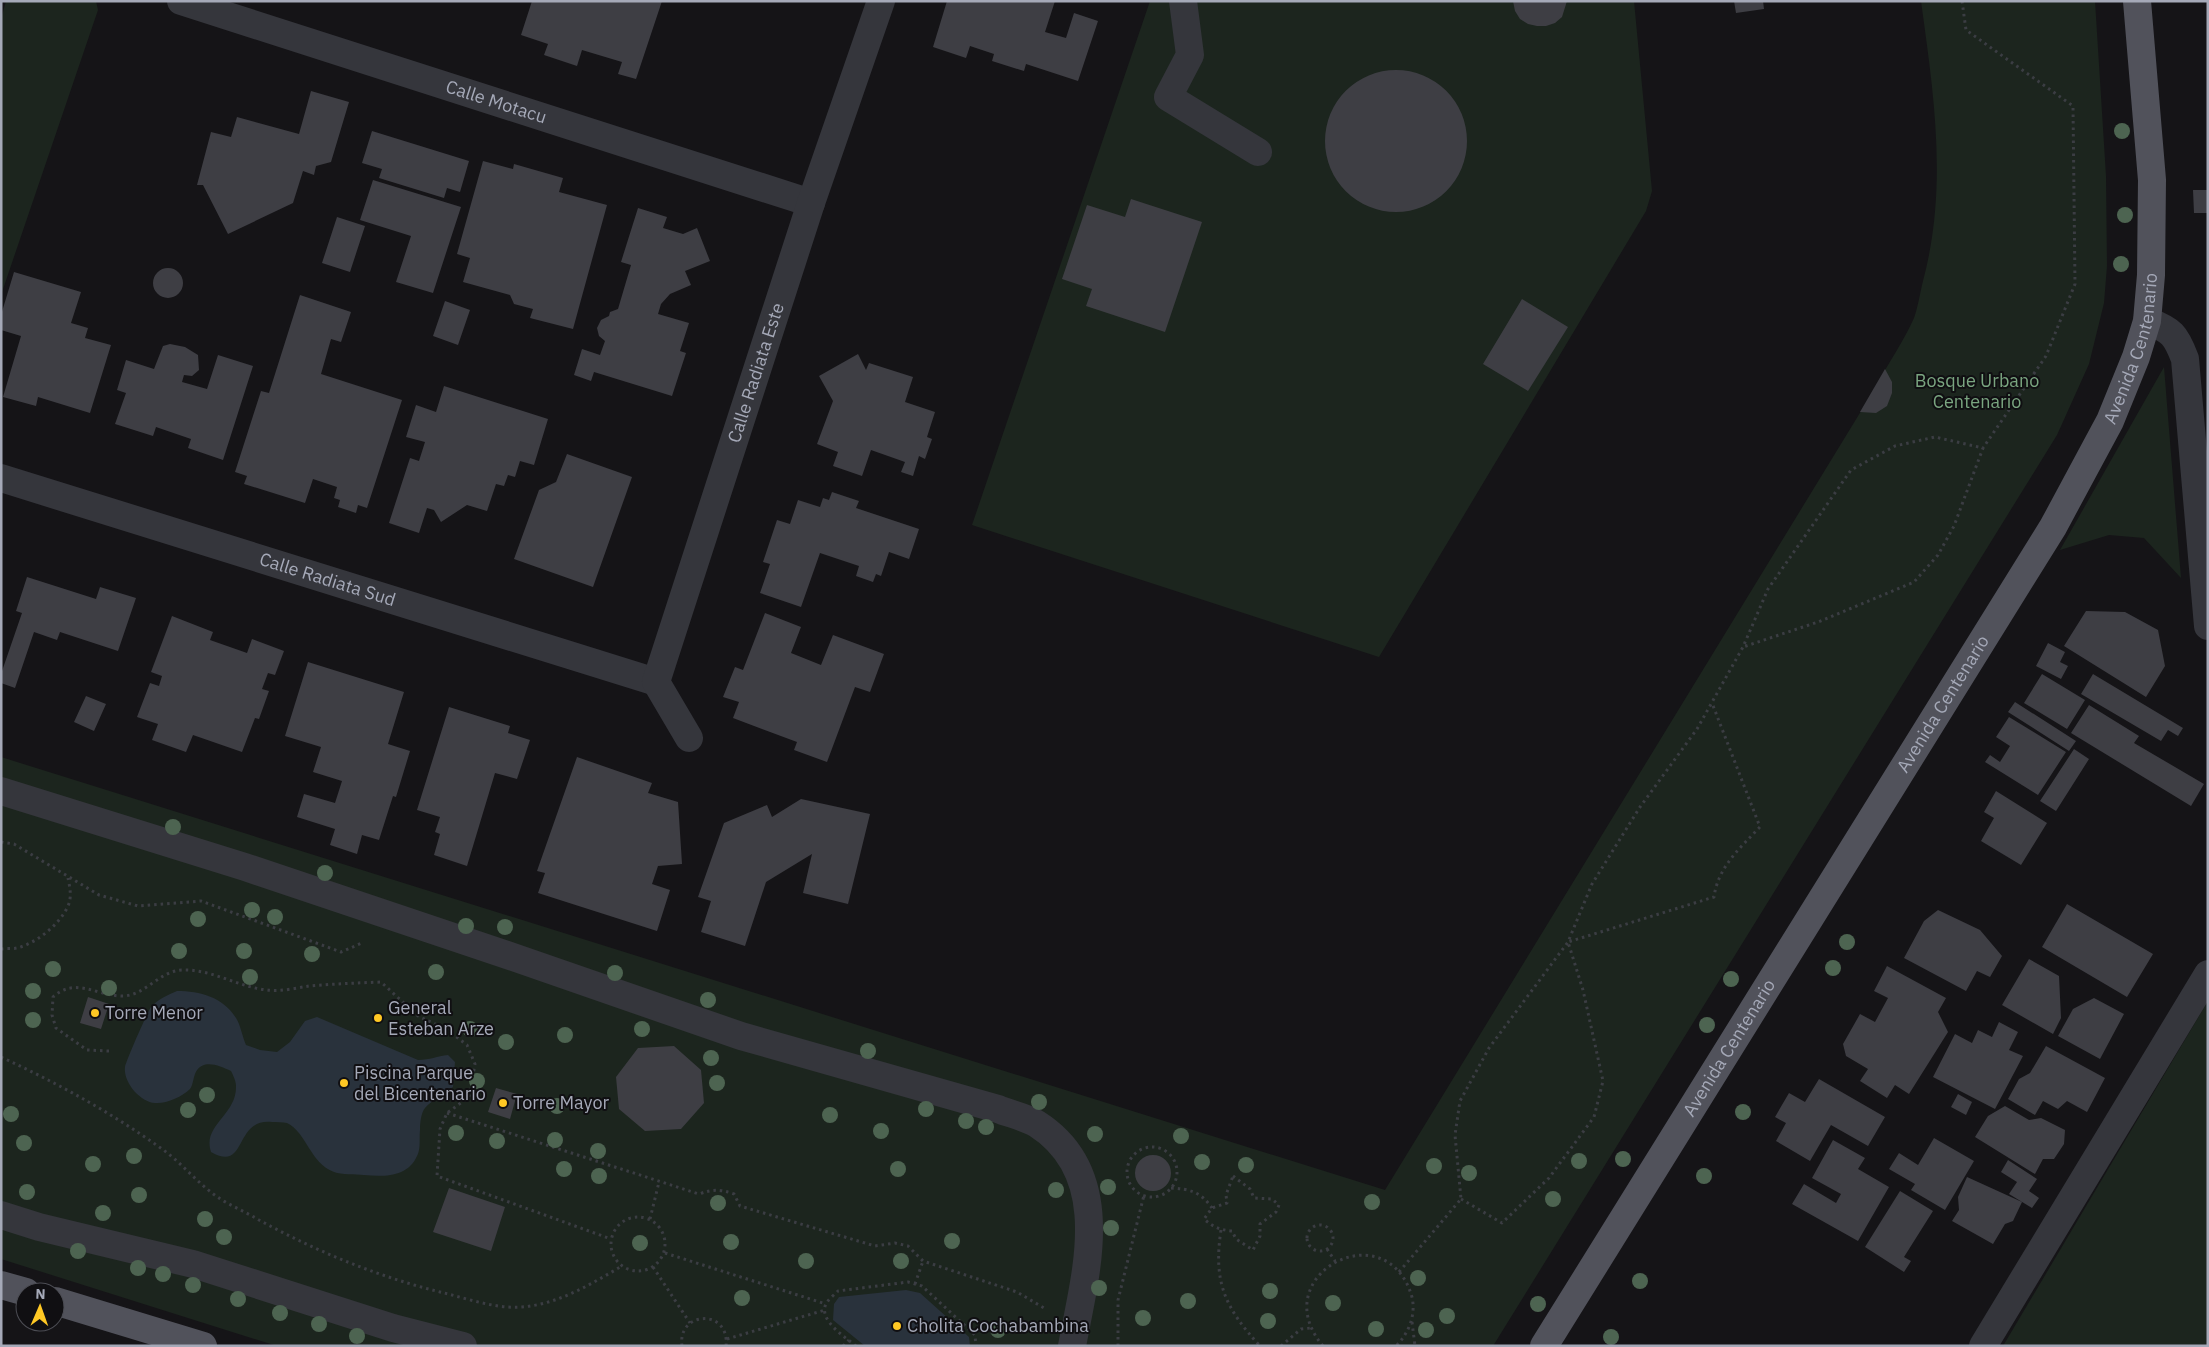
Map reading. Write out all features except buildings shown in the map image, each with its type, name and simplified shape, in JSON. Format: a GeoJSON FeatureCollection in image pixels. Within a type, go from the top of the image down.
{"type":"FeatureCollection","features":[{"type":"Feature","properties":{"kind":"main road","name":"Avenida Centenario"},"geometry":{"type":"LineString","coordinates":[[1544,1346],[2053,526],[2110,421],[2136,357],[2147,321],[2151,275],[2152,180],[2138,1]]}},
{"type":"Feature","properties":{"kind":"main road"},"geometry":{"type":"LineString","coordinates":[[1,1284],[15,1288]]}},
{"type":"Feature","properties":{"kind":"main road"},"geometry":{"type":"LineString","coordinates":[[65,1304],[203,1346]]}},
{"type":"Feature","properties":{"kind":"street","name":"Calle Motacu"},"geometry":{"type":"LineString","coordinates":[[181,1],[811,203]]}},
{"type":"Feature","properties":{"kind":"street","name":"Calle Radiata Este"},"geometry":{"type":"LineString","coordinates":[[656,682],[811,203],[866,44],[863,1]]}},
{"type":"Feature","properties":{"kind":"street"},"geometry":{"type":"LineString","coordinates":[[866,44],[880,1]]}},
{"type":"Feature","properties":{"kind":"street"},"geometry":{"type":"LineString","coordinates":[[1183,1],[1190,55],[1168,97],[1258,152]]}},
{"type":"Feature","properties":{"kind":"street"},"geometry":{"type":"LineString","coordinates":[[2147,321],[2166,328],[2177,338],[2186,360],[2208,626]]}},
{"type":"Feature","properties":{"kind":"street","name":"Calle Radiata Sud"},"geometry":{"type":"LineString","coordinates":[[1,478],[656,682]]}},
{"type":"Feature","properties":{"kind":"street"},"geometry":{"type":"LineString","coordinates":[[656,682],[689,738]]}},
{"type":"Feature","properties":{"kind":"street"},"geometry":{"type":"LineString","coordinates":[[1,791],[245,867],[741,1036],[998,1109],[1036,1123],[1063,1145],[1076,1166],[1086,1195],[1090,1238],[1074,1339]]}},
{"type":"Feature","properties":{"kind":"street"},"geometry":{"type":"LineString","coordinates":[[1983,1346],[2208,974]]}},
{"type":"Feature","properties":{"kind":"street"},"geometry":{"type":"LineString","coordinates":[[1,1215],[193,1264],[393,1328],[463,1346]]}},
{"type":"Feature","properties":{"kind":"path"},"geometry":{"type":"LineString","coordinates":[[1743,647],[1818,622],[1914,582],[1938,555],[1954,526],[1983,448],[2046,356],[2075,284],[2073,106],[1966,30],[1962,1]]}},
{"type":"Feature","properties":{"kind":"path"},"geometry":{"type":"LineString","coordinates":[[1399,1272],[1461,1199],[1455,1135],[1460,1101],[1489,1048],[1568,942],[1592,884],[1640,807],[1697,729],[1743,647],[1768,589],[1850,470],[1895,446],[1935,437],[1983,448]]}},
{"type":"Feature","properties":{"kind":"path"},"geometry":{"type":"LineString","coordinates":[[1568,942],[1714,897],[1716,884],[1730,858],[1760,827],[1712,702]]}},
{"type":"Feature","properties":{"kind":"path"},"geometry":{"type":"LineString","coordinates":[[1,842],[14,844],[99,895],[138,906],[201,900],[341,952],[368,942]]}},
{"type":"Feature","properties":{"kind":"path"},"geometry":{"type":"LineString","coordinates":[[1,949],[18,948],[34,940],[57,924],[68,905],[71,893],[68,878]]}},
{"type":"Feature","properties":{"kind":"path"},"geometry":{"type":"LineString","coordinates":[[1461,1199],[1502,1223],[1548,1178],[1594,1117],[1603,1081],[1583,990],[1568,942]]}},
{"type":"Feature","properties":{"kind":"path"},"geometry":{"type":"LineString","coordinates":[[109,1051],[87,1050],[56,1028],[52,1015],[53,997],[62,988],[79,988],[121,996],[135,993],[161,976],[180,970],[201,971],[267,991],[341,983],[381,982],[418,1016],[446,1028],[467,1045],[475,1064],[469,1097],[447,1113],[440,1128],[437,1176],[611,1239]]}},
{"type":"Feature","properties":{"kind":"path"},"geometry":{"type":"LineString","coordinates":[[1,1057],[50,1080],[163,1149],[219,1198],[276,1229],[363,1270],[411,1285],[498,1306],[522,1307],[544,1303],[579,1291],[622,1266]]}},
{"type":"Feature","properties":{"kind":"path"},"geometry":{"type":"LineString","coordinates":[[447,1113],[700,1194],[713,1189],[726,1191],[734,1194],[740,1206],[875,1246],[895,1243],[908,1246],[923,1261],[1038,1302],[1074,1339]]}},
{"type":"Feature","properties":{"kind":"path"},"geometry":{"type":"LineString","coordinates":[[1158,1147],[1171,1155],[1178,1170],[1177,1178],[1171,1188],[1160,1195],[1152,1197],[1136,1191],[1131,1185],[1127,1169],[1135,1154],[1142,1149],[1158,1147]]}},
{"type":"Feature","properties":{"kind":"path"},"geometry":{"type":"LineString","coordinates":[[1233,1176],[1250,1189],[1254,1198],[1272,1199],[1279,1204],[1276,1212],[1260,1224],[1260,1236],[1253,1250],[1236,1239],[1232,1231],[1221,1230],[1210,1225],[1204,1219],[1212,1208],[1227,1203],[1226,1194],[1233,1176]]}},
{"type":"Feature","properties":{"kind":"path"},"geometry":{"type":"LineString","coordinates":[[650,1219],[659,1182]]}},
{"type":"Feature","properties":{"kind":"path"},"geometry":{"type":"LineString","coordinates":[[1171,1188],[1198,1192],[1212,1208]]}},
{"type":"Feature","properties":{"kind":"path"},"geometry":{"type":"LineString","coordinates":[[1118,1346],[1118,1300],[1144,1195]]}},
{"type":"Feature","properties":{"kind":"path"},"geometry":{"type":"LineString","coordinates":[[634,1217],[650,1219],[662,1230],[666,1245],[665,1253],[653,1267],[637,1272],[622,1266],[612,1254],[611,1239],[619,1225],[626,1220],[634,1217]]}},
{"type":"Feature","properties":{"kind":"path"},"geometry":{"type":"LineString","coordinates":[[1322,1225],[1332,1234],[1332,1242],[1327,1249],[1318,1251],[1308,1244],[1307,1236],[1314,1226],[1322,1225]]}},
{"type":"Feature","properties":{"kind":"path"},"geometry":{"type":"LineString","coordinates":[[1221,1230],[1217,1253],[1220,1276],[1228,1304],[1243,1327],[1260,1346]]}},
{"type":"Feature","properties":{"kind":"path"},"geometry":{"type":"LineString","coordinates":[[1327,1249],[1335,1261]]}},
{"type":"Feature","properties":{"kind":"path"},"geometry":{"type":"LineString","coordinates":[[665,1253],[826,1304]]}},
{"type":"Feature","properties":{"kind":"path"},"geometry":{"type":"LineString","coordinates":[[1323,1346],[1314,1336],[1308,1319],[1306,1301],[1312,1285],[1322,1271],[1335,1261],[1352,1256],[1369,1256],[1385,1261],[1399,1272],[1408,1287],[1413,1304],[1412,1321],[1416,1346]]}},
{"type":"Feature","properties":{"kind":"path"},"geometry":{"type":"LineString","coordinates":[[915,1284],[923,1261]]}},
{"type":"Feature","properties":{"kind":"path"},"geometry":{"type":"LineString","coordinates":[[653,1267],[690,1323]]}},
{"type":"Feature","properties":{"kind":"path"},"geometry":{"type":"LineString","coordinates":[[856,1346],[829,1324],[825,1310],[826,1304],[838,1290],[908,1282],[922,1286],[975,1335],[976,1346]]}},
{"type":"Feature","properties":{"kind":"path"},"geometry":{"type":"LineString","coordinates":[[727,1339],[825,1310]]}},
{"type":"Feature","properties":{"kind":"path"},"geometry":{"type":"LineString","coordinates":[[682,1346],[682,1336],[690,1323],[710,1318],[721,1326],[727,1339],[726,1346]]}},
{"type":"Feature","properties":{"kind":"path"},"geometry":{"type":"LineString","coordinates":[[1396,1346],[1404,1338],[1412,1321]]}},
{"type":"Feature","properties":{"kind":"path"},"geometry":{"type":"LineString","coordinates":[[1281,1346],[1301,1329],[1311,1328]]}},
{"type":"Feature","properties":{"kind":"path"},"geometry":{"type":"LineString","coordinates":[[843,1346],[849,1340]]}},
{"type":"Feature","properties":{"kind":"green space"},"geometry":{"type":"Polygon","coordinates":[[[6,1],[96,1],[98,10],[1,295],[1,19],[6,1]]]}},
{"type":"Feature","properties":{"kind":"green space"},"geometry":{"type":"Polygon","coordinates":[[[1150,1],[1634,1],[1652,191],[1646,211],[1379,657],[972,525],[1150,1]]]}},
{"type":"Feature","properties":{"kind":"green space","name":"Bosque Urbano Centenario"},"geometry":{"type":"Polygon","coordinates":[[[1921,1],[2095,1],[2106,176],[2107,266],[2104,303],[2089,364],[2057,435],[1493,1346],[277,1346],[1,1259],[1,757],[1385,1190],[1877,385],[1914,318],[1931,246],[1937,176],[1934,107],[1921,1]]]}},
{"type":"Feature","properties":{"kind":"green space"},"geometry":{"type":"Polygon","coordinates":[[[2164,367],[2181,578],[2144,538],[2109,535],[2060,550],[2164,367]]]}},
{"type":"Feature","properties":{"kind":"green space"},"geometry":{"type":"Polygon","coordinates":[[[2208,1001],[2208,1346],[2003,1346],[2208,1001]]]}},
{"type":"Feature","properties":{"kind":"shaded area","name":"Piscina Parque del Bicentenario"},"geometry":{"type":"Polygon","coordinates":[[[177,991],[194,992],[218,1000],[231,1011],[238,1021],[246,1045],[260,1050],[277,1052],[290,1042],[305,1021],[317,1017],[418,1060],[448,1055],[455,1062],[453,1087],[425,1108],[421,1118],[417,1156],[413,1163],[402,1172],[372,1176],[334,1172],[319,1162],[294,1128],[284,1122],[260,1123],[251,1128],[236,1151],[231,1156],[223,1157],[211,1152],[210,1143],[211,1134],[235,1096],[236,1084],[231,1071],[211,1064],[201,1066],[195,1074],[190,1089],[183,1095],[159,1103],[149,1102],[138,1095],[130,1085],[125,1073],[126,1063],[151,1007],[160,999],[177,991]]]}},
{"type":"Feature","properties":{"kind":"shaded area"},"geometry":{"type":"Polygon","coordinates":[[[906,1290],[920,1293],[969,1337],[970,1346],[865,1346],[833,1320],[834,1304],[839,1297],[906,1290]]]}},
{"type":"Feature","properties":{"kind":"place","name":"Torre Menor"},"geometry":{"type":"Point","coordinates":[95,1013]}},
{"type":"Feature","properties":{"kind":"place","name":"General Esteban Arze"},"geometry":{"type":"Point","coordinates":[378,1018]}},
{"type":"Feature","properties":{"kind":"place","name":"Piscina Parque del Bicentenario"},"geometry":{"type":"Point","coordinates":[344,1083]}},
{"type":"Feature","properties":{"kind":"place","name":"Torre Mayor"},"geometry":{"type":"Point","coordinates":[503,1103]}},
{"type":"Feature","properties":{"kind":"place","name":"Cholita Cochabambina"},"geometry":{"type":"Point","coordinates":[897,1326]}}]}
